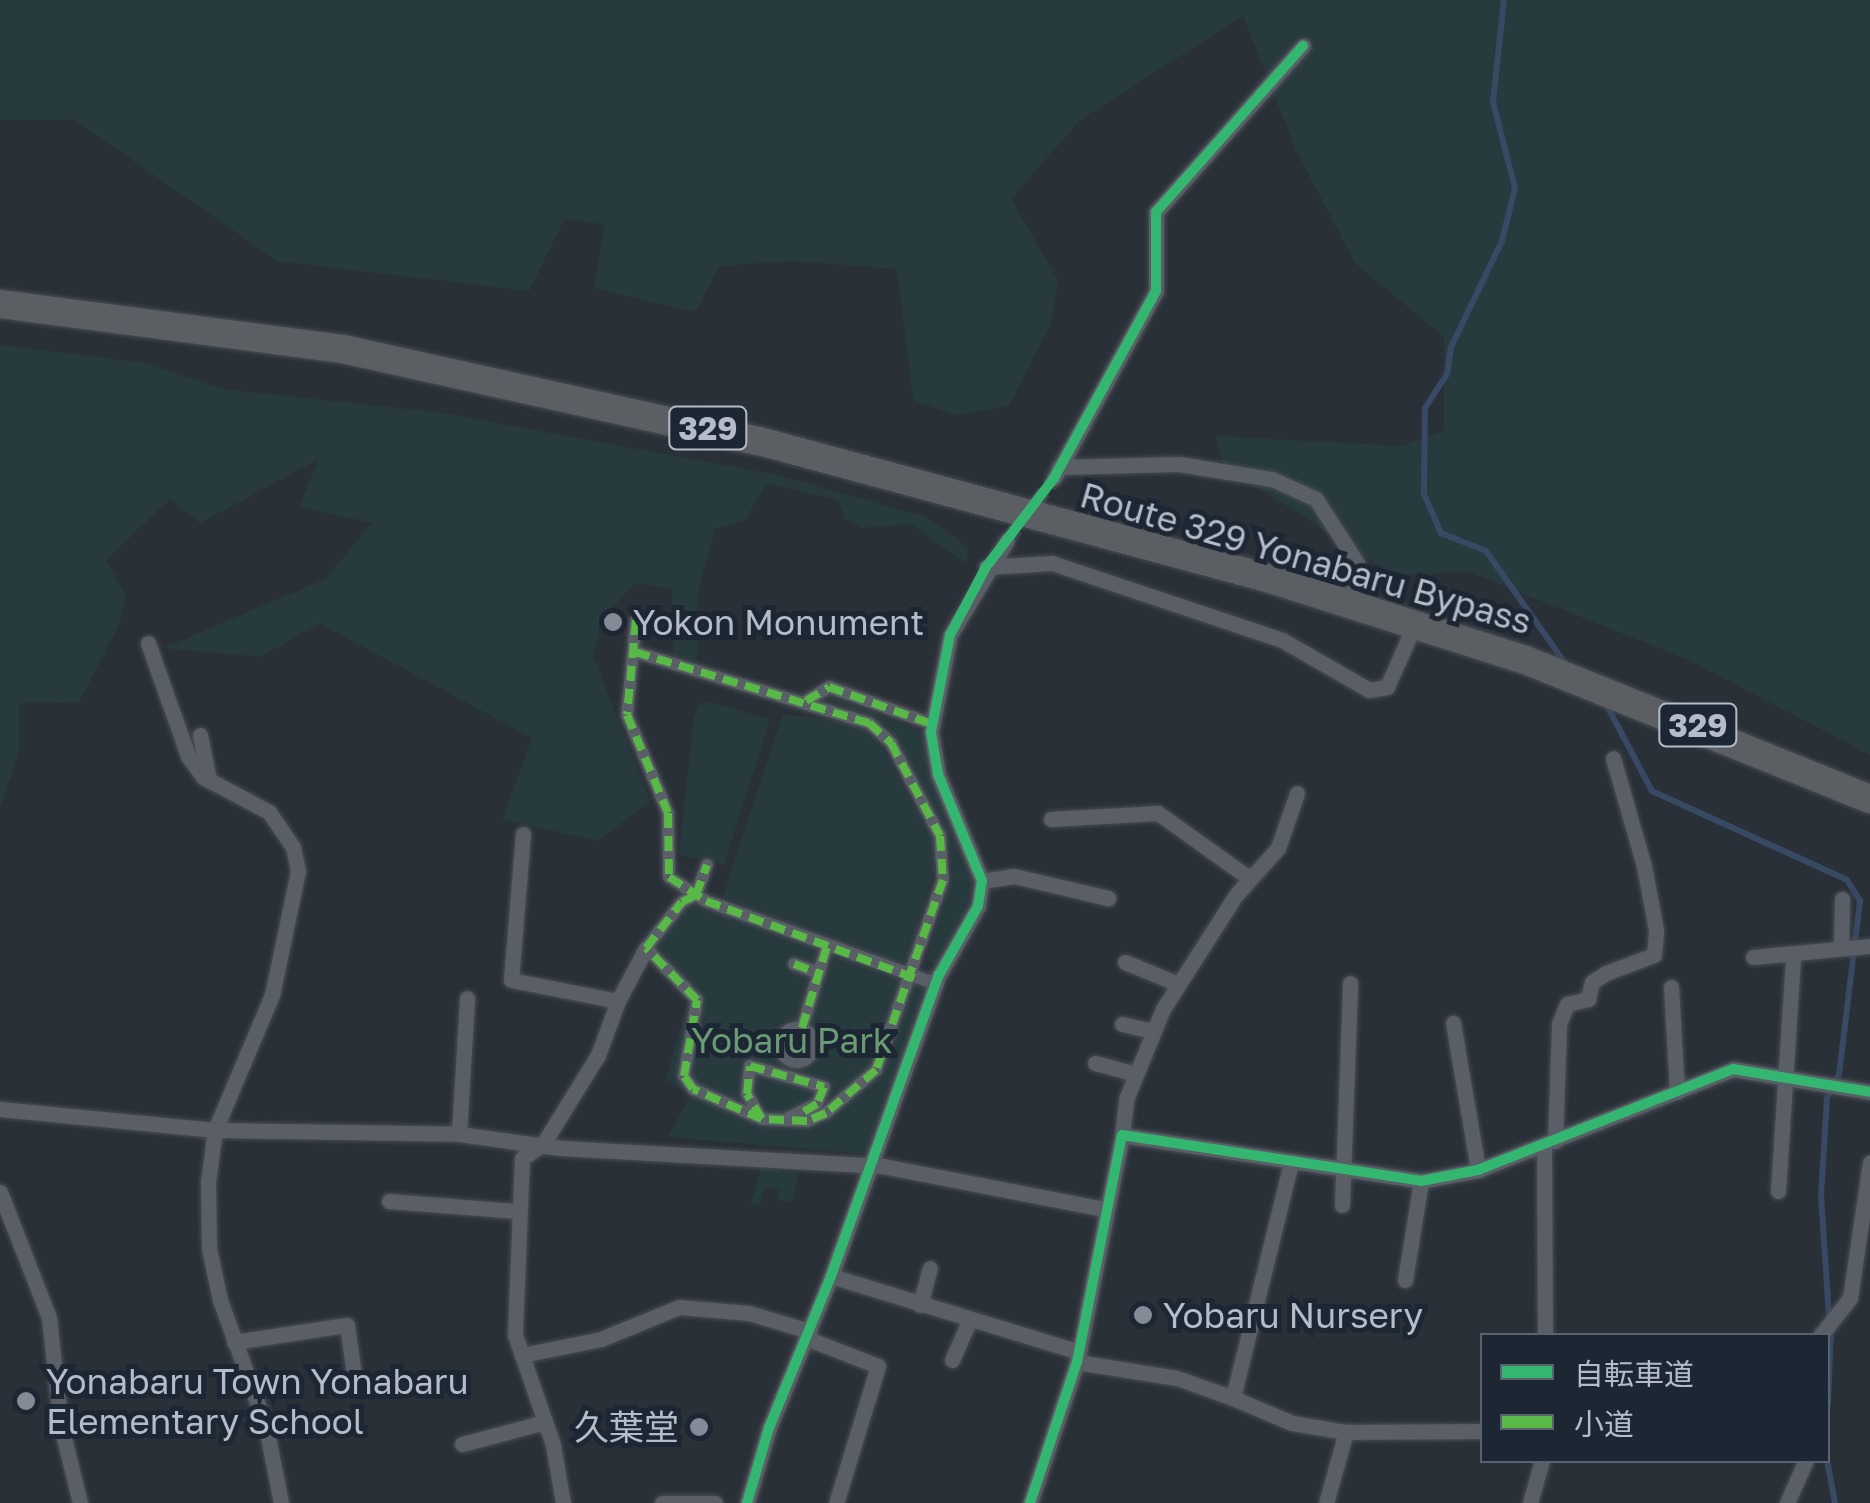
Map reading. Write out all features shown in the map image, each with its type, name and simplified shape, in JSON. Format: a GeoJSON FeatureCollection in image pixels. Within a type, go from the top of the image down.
{"type":"FeatureCollection","features":[{"type":"Feature","properties":{"kind":"highway","name":"Route 329 Yonabaru Bypass"},"geometry":{"type":"LineString","coordinates":[[0,304],[225,330],[435,366],[758,440],[1349,604],[1523,659],[1870,798]]}},
{"type":"Feature","properties":{"kind":"street"},"geometry":{"type":"LineString","coordinates":[[1303,46],[1156,212],[1156,291],[1057,473],[1179,464],[1272,479],[1316,499],[1357,562],[1349,604]]}},
{"type":"Feature","properties":{"kind":"street"},"geometry":{"type":"LineString","coordinates":[[747,1503],[936,984],[978,906],[982,881],[938,774],[932,724],[950,635],[986,567],[1007,540]]}},
{"type":"Feature","properties":{"kind":"street"},"geometry":{"type":"LineString","coordinates":[[986,567],[1052,563],[1282,640],[1370,690],[1386,688],[1414,626]]}},
{"type":"Feature","properties":{"kind":"street"},"geometry":{"type":"LineString","coordinates":[[636,620],[635,652],[625,687],[629,726],[668,813],[666,871],[696,895],[936,984]]}},
{"type":"Feature","properties":{"kind":"street"},"geometry":{"type":"LineString","coordinates":[[148,643],[188,756],[209,780],[270,812],[293,847],[298,871],[272,995],[214,1130],[209,1248],[234,1342],[266,1427],[281,1503]]}},
{"type":"Feature","properties":{"kind":"street"},"geometry":{"type":"LineString","coordinates":[[635,652],[858,718],[887,737],[944,844],[943,880],[875,1072],[826,1113],[780,1121],[762,1118],[687,1083],[683,1070],[697,1000],[646,948]]}},
{"type":"Feature","properties":{"kind":"street"},"geometry":{"type":"LineString","coordinates":[[806,701],[829,687],[932,724]]}},
{"type":"Feature","properties":{"kind":"street"},"geometry":{"type":"LineString","coordinates":[[200,735],[209,780]]}},
{"type":"Feature","properties":{"kind":"street"},"geometry":{"type":"LineString","coordinates":[[1545,1333],[1550,1143],[1559,1024],[1568,1004],[1588,999],[1592,982],[1606,972],[1654,955],[1656,930],[1644,866],[1613,758]]}},
{"type":"Feature","properties":{"kind":"street"},"geometry":{"type":"LineString","coordinates":[[1030,1503],[1078,1357],[1105,1209],[1136,1074],[1178,984],[1249,878],[1278,848],[1297,793]]}},
{"type":"Feature","properties":{"kind":"street"},"geometry":{"type":"LineString","coordinates":[[1051,818],[1158,813],[1249,878]]}},
{"type":"Feature","properties":{"kind":"street"},"geometry":{"type":"LineString","coordinates":[[523,834],[511,980],[618,1002]]}},
{"type":"Feature","properties":{"kind":"street"},"geometry":{"type":"LineString","coordinates":[[563,1503],[545,1422],[515,1335],[522,1158],[543,1144],[598,1055],[618,1002],[646,948],[682,902],[696,895],[707,865]]}},
{"type":"Feature","properties":{"kind":"street"},"geometry":{"type":"LineString","coordinates":[[982,881],[1014,876],[1108,898]]}},
{"type":"Feature","properties":{"kind":"street"},"geometry":{"type":"LineString","coordinates":[[1841,948],[1842,899]]}},
{"type":"Feature","properties":{"kind":"street"},"geometry":{"type":"LineString","coordinates":[[802,1028],[827,946]]}},
{"type":"Feature","properties":{"kind":"street"},"geometry":{"type":"LineString","coordinates":[[1753,956],[1793,957],[1870,946]]}},
{"type":"Feature","properties":{"kind":"street"},"geometry":{"type":"LineString","coordinates":[[1778,1192],[1793,957]]}},
{"type":"Feature","properties":{"kind":"street"},"geometry":{"type":"LineString","coordinates":[[1125,962],[1178,984]]}},
{"type":"Feature","properties":{"kind":"street"},"geometry":{"type":"LineString","coordinates":[[794,964],[819,972]]}},
{"type":"Feature","properties":{"kind":"street"},"geometry":{"type":"LineString","coordinates":[[1342,1205],[1350,983]]}},
{"type":"Feature","properties":{"kind":"street"},"geometry":{"type":"LineString","coordinates":[[1671,987],[1677,1092]]}},
{"type":"Feature","properties":{"kind":"street"},"geometry":{"type":"LineString","coordinates":[[459,1134],[468,998]]}},
{"type":"Feature","properties":{"kind":"street"},"geometry":{"type":"LineString","coordinates":[[1452,1023],[1478,1170]]}},
{"type":"Feature","properties":{"kind":"street"},"geometry":{"type":"LineString","coordinates":[[1122,1024],[1153,1031]]}},
{"type":"Feature","properties":{"kind":"street"},"geometry":{"type":"LineString","coordinates":[[1095,1063],[1136,1074]]}},
{"type":"Feature","properties":{"kind":"street"},"geometry":{"type":"LineString","coordinates":[[762,1118],[747,1094],[750,1066],[824,1087],[818,1104],[780,1121]]}},
{"type":"Feature","properties":{"kind":"street"},"geometry":{"type":"LineString","coordinates":[[1122,1134],[1421,1181],[1478,1170],[1733,1068],[1870,1092]]}},
{"type":"Feature","properties":{"kind":"street"},"geometry":{"type":"LineString","coordinates":[[875,1072],[902,1081]]}},
{"type":"Feature","properties":{"kind":"street"},"geometry":{"type":"LineString","coordinates":[[0,1109],[214,1130],[459,1134],[543,1144],[870,1166],[1105,1209]]}},
{"type":"Feature","properties":{"kind":"street"},"geometry":{"type":"LineString","coordinates":[[1822,1333],[1850,1298],[1870,1162]]}},
{"type":"Feature","properties":{"kind":"street"},"geometry":{"type":"LineString","coordinates":[[1232,1398],[1291,1163]]}},
{"type":"Feature","properties":{"kind":"street"},"geometry":{"type":"LineString","coordinates":[[1404,1280],[1421,1181]]}},
{"type":"Feature","properties":{"kind":"street"},"geometry":{"type":"LineString","coordinates":[[0,1192],[49,1318],[62,1426],[80,1503]]}},
{"type":"Feature","properties":{"kind":"street"},"geometry":{"type":"LineString","coordinates":[[389,1201],[517,1211]]}},
{"type":"Feature","properties":{"kind":"street"},"geometry":{"type":"LineString","coordinates":[[920,1305],[930,1268]]}},
{"type":"Feature","properties":{"kind":"street"},"geometry":{"type":"LineString","coordinates":[[832,1276],[970,1318],[1078,1357],[1177,1378],[1292,1423],[1346,1432],[1480,1431]]}},
{"type":"Feature","properties":{"kind":"street"},"geometry":{"type":"LineString","coordinates":[[1850,1298],[1870,1298]]}},
{"type":"Feature","properties":{"kind":"street"},"geometry":{"type":"LineString","coordinates":[[522,1354],[600,1339],[679,1308],[749,1313],[878,1366],[836,1503]]}},
{"type":"Feature","properties":{"kind":"street"},"geometry":{"type":"LineString","coordinates":[[952,1360],[970,1318]]}},
{"type":"Feature","properties":{"kind":"street"},"geometry":{"type":"LineString","coordinates":[[234,1342],[347,1325],[354,1374]]}},
{"type":"Feature","properties":{"kind":"street"},"geometry":{"type":"LineString","coordinates":[[462,1444],[545,1422]]}},
{"type":"Feature","properties":{"kind":"street"},"geometry":{"type":"LineString","coordinates":[[1326,1503],[1346,1432]]}},
{"type":"Feature","properties":{"kind":"street"},"geometry":{"type":"LineString","coordinates":[[1530,1503],[1541,1463]]}},
{"type":"Feature","properties":{"kind":"street"},"geometry":{"type":"LineString","coordinates":[[1788,1503],[1805,1463]]}},
{"type":"Feature","properties":{"kind":"street"},"geometry":{"type":"LineString","coordinates":[[662,1503],[715,1503]]}},
{"type":"Feature","properties":{"kind":"green space"},"geometry":{"type":"Polygon","coordinates":[[[0,0],[1870,0],[1870,755],[1691,661],[1466,571],[1396,576],[1224,466],[1216,436],[1402,446],[1444,430],[1444,337],[1355,263],[1296,150],[1243,16],[1080,120],[1011,199],[1058,280],[1051,324],[1009,406],[954,415],[913,400],[897,269],[792,261],[720,266],[695,312],[594,288],[605,225],[565,218],[529,291],[277,261],[75,120],[0,120],[0,0]]]}},
{"type":"Feature","properties":{"kind":"green space"},"geometry":{"type":"Polygon","coordinates":[[[0,345],[140,362],[221,389],[444,413],[777,475],[926,517],[968,547],[967,564],[911,524],[861,528],[846,519],[838,500],[767,483],[745,520],[715,529],[698,592],[697,662],[673,655],[672,589],[635,583],[602,619],[593,656],[650,801],[598,841],[503,819],[532,738],[319,623],[261,657],[164,648],[325,579],[372,523],[299,507],[319,459],[200,523],[170,499],[106,560],[126,596],[118,627],[79,702],[19,703],[19,753],[0,807],[0,345]]]}},
{"type":"Feature","properties":{"kind":"green space"},"geometry":{"type":"Polygon","coordinates":[[[827,694],[924,733],[973,884],[968,908],[936,966],[927,958],[953,871],[946,834],[893,733],[871,717],[818,697],[827,694]]]}},
{"type":"Feature","properties":{"kind":"green space"},"geometry":{"type":"Polygon","coordinates":[[[708,702],[770,719],[724,865],[679,855],[694,718],[700,704],[708,702]]]}},
{"type":"Feature","properties":{"kind":"green space","name":"Yobaru Park"},"geometry":{"type":"Polygon","coordinates":[[[783,714],[850,722],[875,736],[939,849],[908,968],[932,971],[868,1154],[668,1137],[690,1096],[666,1079],[688,1000],[638,947],[679,895],[709,894],[776,918],[723,897],[783,714]]]}},
{"type":"Feature","properties":{"kind":"green space"},"geometry":{"type":"Polygon","coordinates":[[[761,1168],[799,1173],[791,1203],[778,1200],[778,1189],[765,1187],[760,1205],[751,1203],[761,1168]]]}},
{"type":"Feature","properties":{"kind":"waterway"},"geometry":{"type":"LineString","coordinates":[[1504,0],[1493,102],[1515,188],[1502,241],[1451,347],[1447,374],[1425,408],[1424,494],[1441,533],[1486,551],[1565,663]]}},
{"type":"Feature","properties":{"kind":"waterway"},"geometry":{"type":"LineString","coordinates":[[1606,704],[1652,791],[1847,880],[1860,901],[1839,1074],[1827,1098],[1821,1196],[1829,1317]]}},
{"type":"Feature","properties":{"kind":"waterway"},"geometry":{"type":"LineString","coordinates":[[1830,1354],[1831,1329]]}},
{"type":"Feature","properties":{"kind":"waterway"},"geometry":{"type":"LineString","coordinates":[[1828,1463],[1835,1503]]}},
{"type":"Feature","properties":{"kind":"tunnel"},"geometry":{"type":"LineString","coordinates":[[1007,540],[1054,478]]}},
{"type":"Feature","properties":{"kind":"marked path"},"geometry":{"type":"LineString","coordinates":[[636,620],[627,715],[668,813],[669,877],[706,901],[917,979]]}},
{"type":"Feature","properties":{"kind":"marked path"},"geometry":{"type":"LineString","coordinates":[[635,652],[869,723],[891,743],[940,836],[943,880],[876,1070],[826,1113],[807,1121],[762,1119],[693,1089],[684,1076],[697,1000],[646,948],[682,902],[696,895],[707,865]]}},
{"type":"Feature","properties":{"kind":"marked path"},"geometry":{"type":"LineString","coordinates":[[806,701],[829,687],[932,724]]}},
{"type":"Feature","properties":{"kind":"marked path"},"geometry":{"type":"LineString","coordinates":[[802,1028],[827,946]]}},
{"type":"Feature","properties":{"kind":"marked path"},"geometry":{"type":"LineString","coordinates":[[794,964],[819,973]]}},
{"type":"Feature","properties":{"kind":"marked path"},"geometry":{"type":"LineString","coordinates":[[762,1119],[747,1094],[750,1066],[824,1087],[817,1104],[798,1115]]}},
{"type":"Feature","properties":{"kind":"cycle path"},"geometry":{"type":"LineString","coordinates":[[747,1503],[769,1428],[831,1276],[939,975],[978,906],[982,881],[938,774],[931,732],[950,635],[986,567],[1054,478],[1156,291],[1156,212],[1303,46]]}},
{"type":"Feature","properties":{"kind":"cycle path"},"geometry":{"type":"LineString","coordinates":[[1030,1503],[1077,1362],[1122,1135],[1421,1181],[1478,1170],[1733,1069],[1870,1092]]}},
{"type":"Feature","properties":{"kind":"place","name":"Yokon Monument"},"geometry":{"type":"Point","coordinates":[613,622]}},
{"type":"Feature","properties":{"kind":"place","name":"Yobaru Nursery"},"geometry":{"type":"Point","coordinates":[1143,1315]}},
{"type":"Feature","properties":{"kind":"place","name":"Yonabaru Town Yonabaru Elementary School"},"geometry":{"type":"Point","coordinates":[26,1401]}},
{"type":"Feature","properties":{"kind":"place","name":"久葉堂"},"geometry":{"type":"Point","coordinates":[699,1427]}}]}
